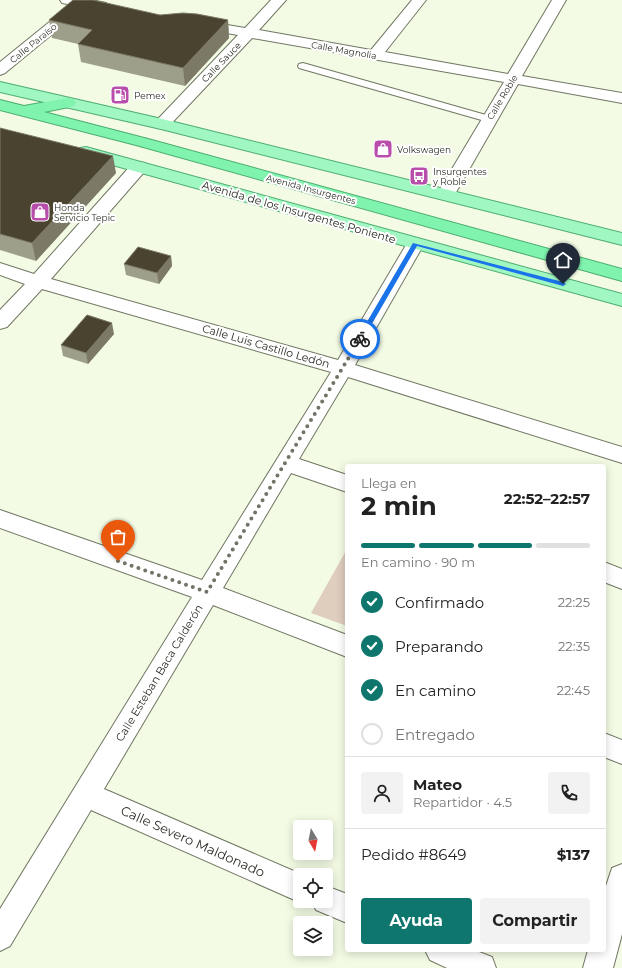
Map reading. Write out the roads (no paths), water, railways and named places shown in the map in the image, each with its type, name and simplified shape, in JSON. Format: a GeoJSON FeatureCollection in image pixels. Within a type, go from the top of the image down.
{"type":"FeatureCollection","features":[{"type":"Feature","properties":{"kind":"highway"},"geometry":{"type":"LineString","coordinates":[[22,110],[68,103]]}},
{"type":"Feature","properties":{"kind":"highway","name":"Avenida Insurgentes"},"geometry":{"type":"LineString","coordinates":[[0,105],[622,275]]}},
{"type":"Feature","properties":{"kind":"main road"},"geometry":{"type":"LineString","coordinates":[[0,87],[162,124],[622,239]]}},
{"type":"Feature","properties":{"kind":"main road","name":"Avenida de los Insurgentes Poniente"},"geometry":{"type":"LineString","coordinates":[[73,149],[622,300]]}},
{"type":"Feature","properties":{"kind":"street"},"geometry":{"type":"LineString","coordinates":[[67,0],[84,1],[112,8]]}},
{"type":"Feature","properties":{"kind":"street","name":"Calle Sauce"},"geometry":{"type":"LineString","coordinates":[[162,124],[279,0]]}},
{"type":"Feature","properties":{"kind":"street"},"geometry":{"type":"LineString","coordinates":[[375,56],[419,0]]}},
{"type":"Feature","properties":{"kind":"street","name":"Calle Roble"},"geometry":{"type":"LineString","coordinates":[[446,194],[559,0]]}},
{"type":"Feature","properties":{"kind":"street","name":"Calle Paraíso"},"geometry":{"type":"LineString","coordinates":[[0,70],[84,1]]}},
{"type":"Feature","properties":{"kind":"street","name":"Calle Magnolia"},"geometry":{"type":"LineString","coordinates":[[188,22],[248,34],[622,98]]}},
{"type":"Feature","properties":{"kind":"street"},"geometry":{"type":"LineString","coordinates":[[0,322],[38,282],[139,167]]}},
{"type":"Feature","properties":{"kind":"street","name":"Calle Esteban Baca Calderón"},"geometry":{"type":"LineString","coordinates":[[0,936],[343,368],[415,244]]}},
{"type":"Feature","properties":{"kind":"street","name":"Calle Luis Castillo Ledón"},"geometry":{"type":"LineString","coordinates":[[0,269],[38,282],[343,368],[622,454]]}},
{"type":"Feature","properties":{"kind":"street"},"geometry":{"type":"LineString","coordinates":[[286,463],[345,483]]}},
{"type":"Feature","properties":{"kind":"street"},"geometry":{"type":"LineString","coordinates":[[0,519],[207,592],[345,645]]}},
{"type":"Feature","properties":{"kind":"street"},"geometry":{"type":"LineString","coordinates":[[606,573],[622,579]]}},
{"type":"Feature","properties":{"kind":"street"},"geometry":{"type":"LineString","coordinates":[[606,746],[622,752]]}},
{"type":"Feature","properties":{"kind":"street","name":"Calle Severo Maldonado"},"geometry":{"type":"LineString","coordinates":[[86,794],[293,885]]}},
{"type":"Feature","properties":{"kind":"street"},"geometry":{"type":"LineString","coordinates":[[606,939],[622,878]]}},
{"type":"Feature","properties":{"kind":"street"},"geometry":{"type":"LineString","coordinates":[[333,903],[345,908]]}},
{"type":"Feature","properties":{"kind":"street"},"geometry":{"type":"LineString","coordinates":[[445,952],[481,968]]}},
{"type":"Feature","properties":{"kind":"street"},"geometry":{"type":"LineString","coordinates":[[598,968],[602,952]]}},
{"type":"Feature","properties":{"kind":"lane"},"geometry":{"type":"LineString","coordinates":[[303,66],[489,119]]}},
{"type":"Feature","properties":{"kind":"place","name":"Pemex"},"geometry":{"type":"Point","coordinates":[120,95]}},
{"type":"Feature","properties":{"kind":"place","name":"Volkswagen"},"geometry":{"type":"Point","coordinates":[383,149]}},
{"type":"Feature","properties":{"kind":"place","name":"Insurgentes y Roble"},"geometry":{"type":"Point","coordinates":[419,176]}},
{"type":"Feature","properties":{"kind":"place","name":"Honda Servicio Tepic"},"geometry":{"type":"Point","coordinates":[40,212]}}]}
